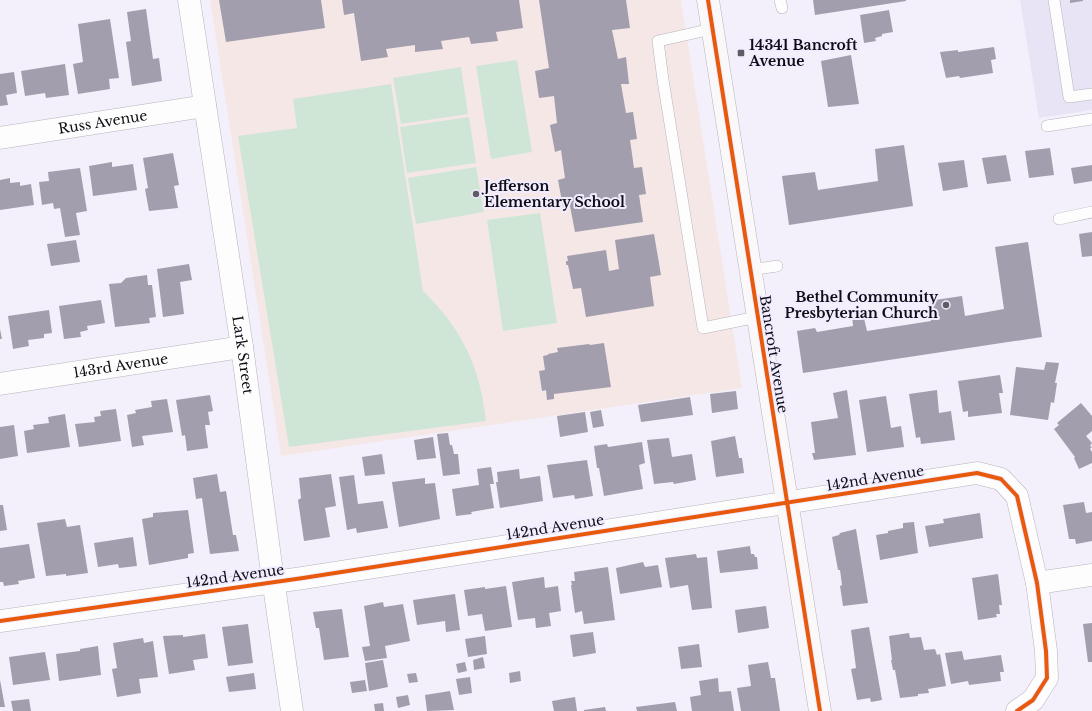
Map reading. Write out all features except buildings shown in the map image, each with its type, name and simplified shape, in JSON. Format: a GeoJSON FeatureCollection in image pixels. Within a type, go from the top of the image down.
{"type":"FeatureCollection","features":[{"type":"Feature","properties":{"kind":"main road","name":"Bancroft Avenue"},"geometry":{"type":"LineString","coordinates":[[708,0],[786,503],[820,711]]}},
{"type":"Feature","properties":{"kind":"street","name":"Lark Street"},"geometry":{"type":"LineString","coordinates":[[189,0],[242,347],[273,582],[292,711]]}},
{"type":"Feature","properties":{"kind":"street","name":"Russ Avenue"},"geometry":{"type":"LineString","coordinates":[[0,138],[205,106]]}},
{"type":"Feature","properties":{"kind":"street","name":"143rd Avenue"},"geometry":{"type":"LineString","coordinates":[[0,384],[242,347]]}},
{"type":"Feature","properties":{"kind":"street","name":"142nd Avenue"},"geometry":{"type":"LineString","coordinates":[[0,621],[273,582],[977,473],[1001,479],[1017,496],[1037,583],[1046,652],[1047,678],[1033,700],[1017,711]]}},
{"type":"Feature","properties":{"kind":"street"},"geometry":{"type":"LineString","coordinates":[[1037,583],[1092,575]]}},
{"type":"Feature","properties":{"kind":"lane"},"geometry":{"type":"LineString","coordinates":[[1054,0],[1070,97],[1092,94]]}},
{"type":"Feature","properties":{"kind":"lane"},"geometry":{"type":"LineString","coordinates":[[712,29],[658,41],[663,80],[703,328],[757,317]]}},
{"type":"Feature","properties":{"kind":"lane"},"geometry":{"type":"LineString","coordinates":[[1047,126],[1092,119]]}},
{"type":"Feature","properties":{"kind":"lane"},"geometry":{"type":"LineString","coordinates":[[1059,219],[1092,212]]}},
{"type":"Feature","properties":{"kind":"lane"},"geometry":{"type":"LineString","coordinates":[[750,270],[777,266]]}},
{"type":"Feature","properties":{"kind":"shaded area","name":"Jefferson Elementary School"},"geometry":{"type":"Polygon","coordinates":[[[210,0],[681,0],[742,388],[281,456],[210,0]]]}},
{"type":"Feature","properties":{"kind":"shaded area"},"geometry":{"type":"Polygon","coordinates":[[[1020,0],[1092,0],[1092,110],[1039,118],[1020,0]]]}},
{"type":"Feature","properties":{"kind":"green space"},"geometry":{"type":"Polygon","coordinates":[[[517,60],[532,152],[491,159],[476,66],[517,60]]]}},
{"type":"Feature","properties":{"kind":"green space"},"geometry":{"type":"Polygon","coordinates":[[[461,67],[468,114],[401,124],[393,78],[461,67]]]}},
{"type":"Feature","properties":{"kind":"green space"},"geometry":{"type":"Polygon","coordinates":[[[391,84],[423,291],[449,320],[467,350],[479,383],[486,421],[289,447],[238,136],[297,128],[293,99],[391,84]]]}},
{"type":"Feature","properties":{"kind":"green space"},"geometry":{"type":"Polygon","coordinates":[[[469,117],[476,163],[407,173],[400,127],[469,117]]]}},
{"type":"Feature","properties":{"kind":"green space"},"geometry":{"type":"Polygon","coordinates":[[[476,167],[484,212],[416,224],[408,178],[476,167]]]}},
{"type":"Feature","properties":{"kind":"green space"},"geometry":{"type":"Polygon","coordinates":[[[540,213],[557,323],[503,331],[487,220],[540,213]]]}},
{"type":"Feature","properties":{"kind":"cycle path"},"geometry":{"type":"LineString","coordinates":[[708,0],[820,711]]}},
{"type":"Feature","properties":{"kind":"cycle path"},"geometry":{"type":"LineString","coordinates":[[0,621],[303,578],[977,473],[1001,479],[1017,496],[1037,583],[1046,651],[1047,678],[1033,700],[1017,711]]}},
{"type":"Feature","properties":{"kind":"place","name":"14341 Bancroft Avenue"},"geometry":{"type":"Point","coordinates":[741,53]}},
{"type":"Feature","properties":{"kind":"place","name":"Jefferson Elementary School"},"geometry":{"type":"Point","coordinates":[476,194]}},
{"type":"Feature","properties":{"kind":"place","name":"Bethel Community Presbyterian Church"},"geometry":{"type":"Point","coordinates":[946,305]}}]}
